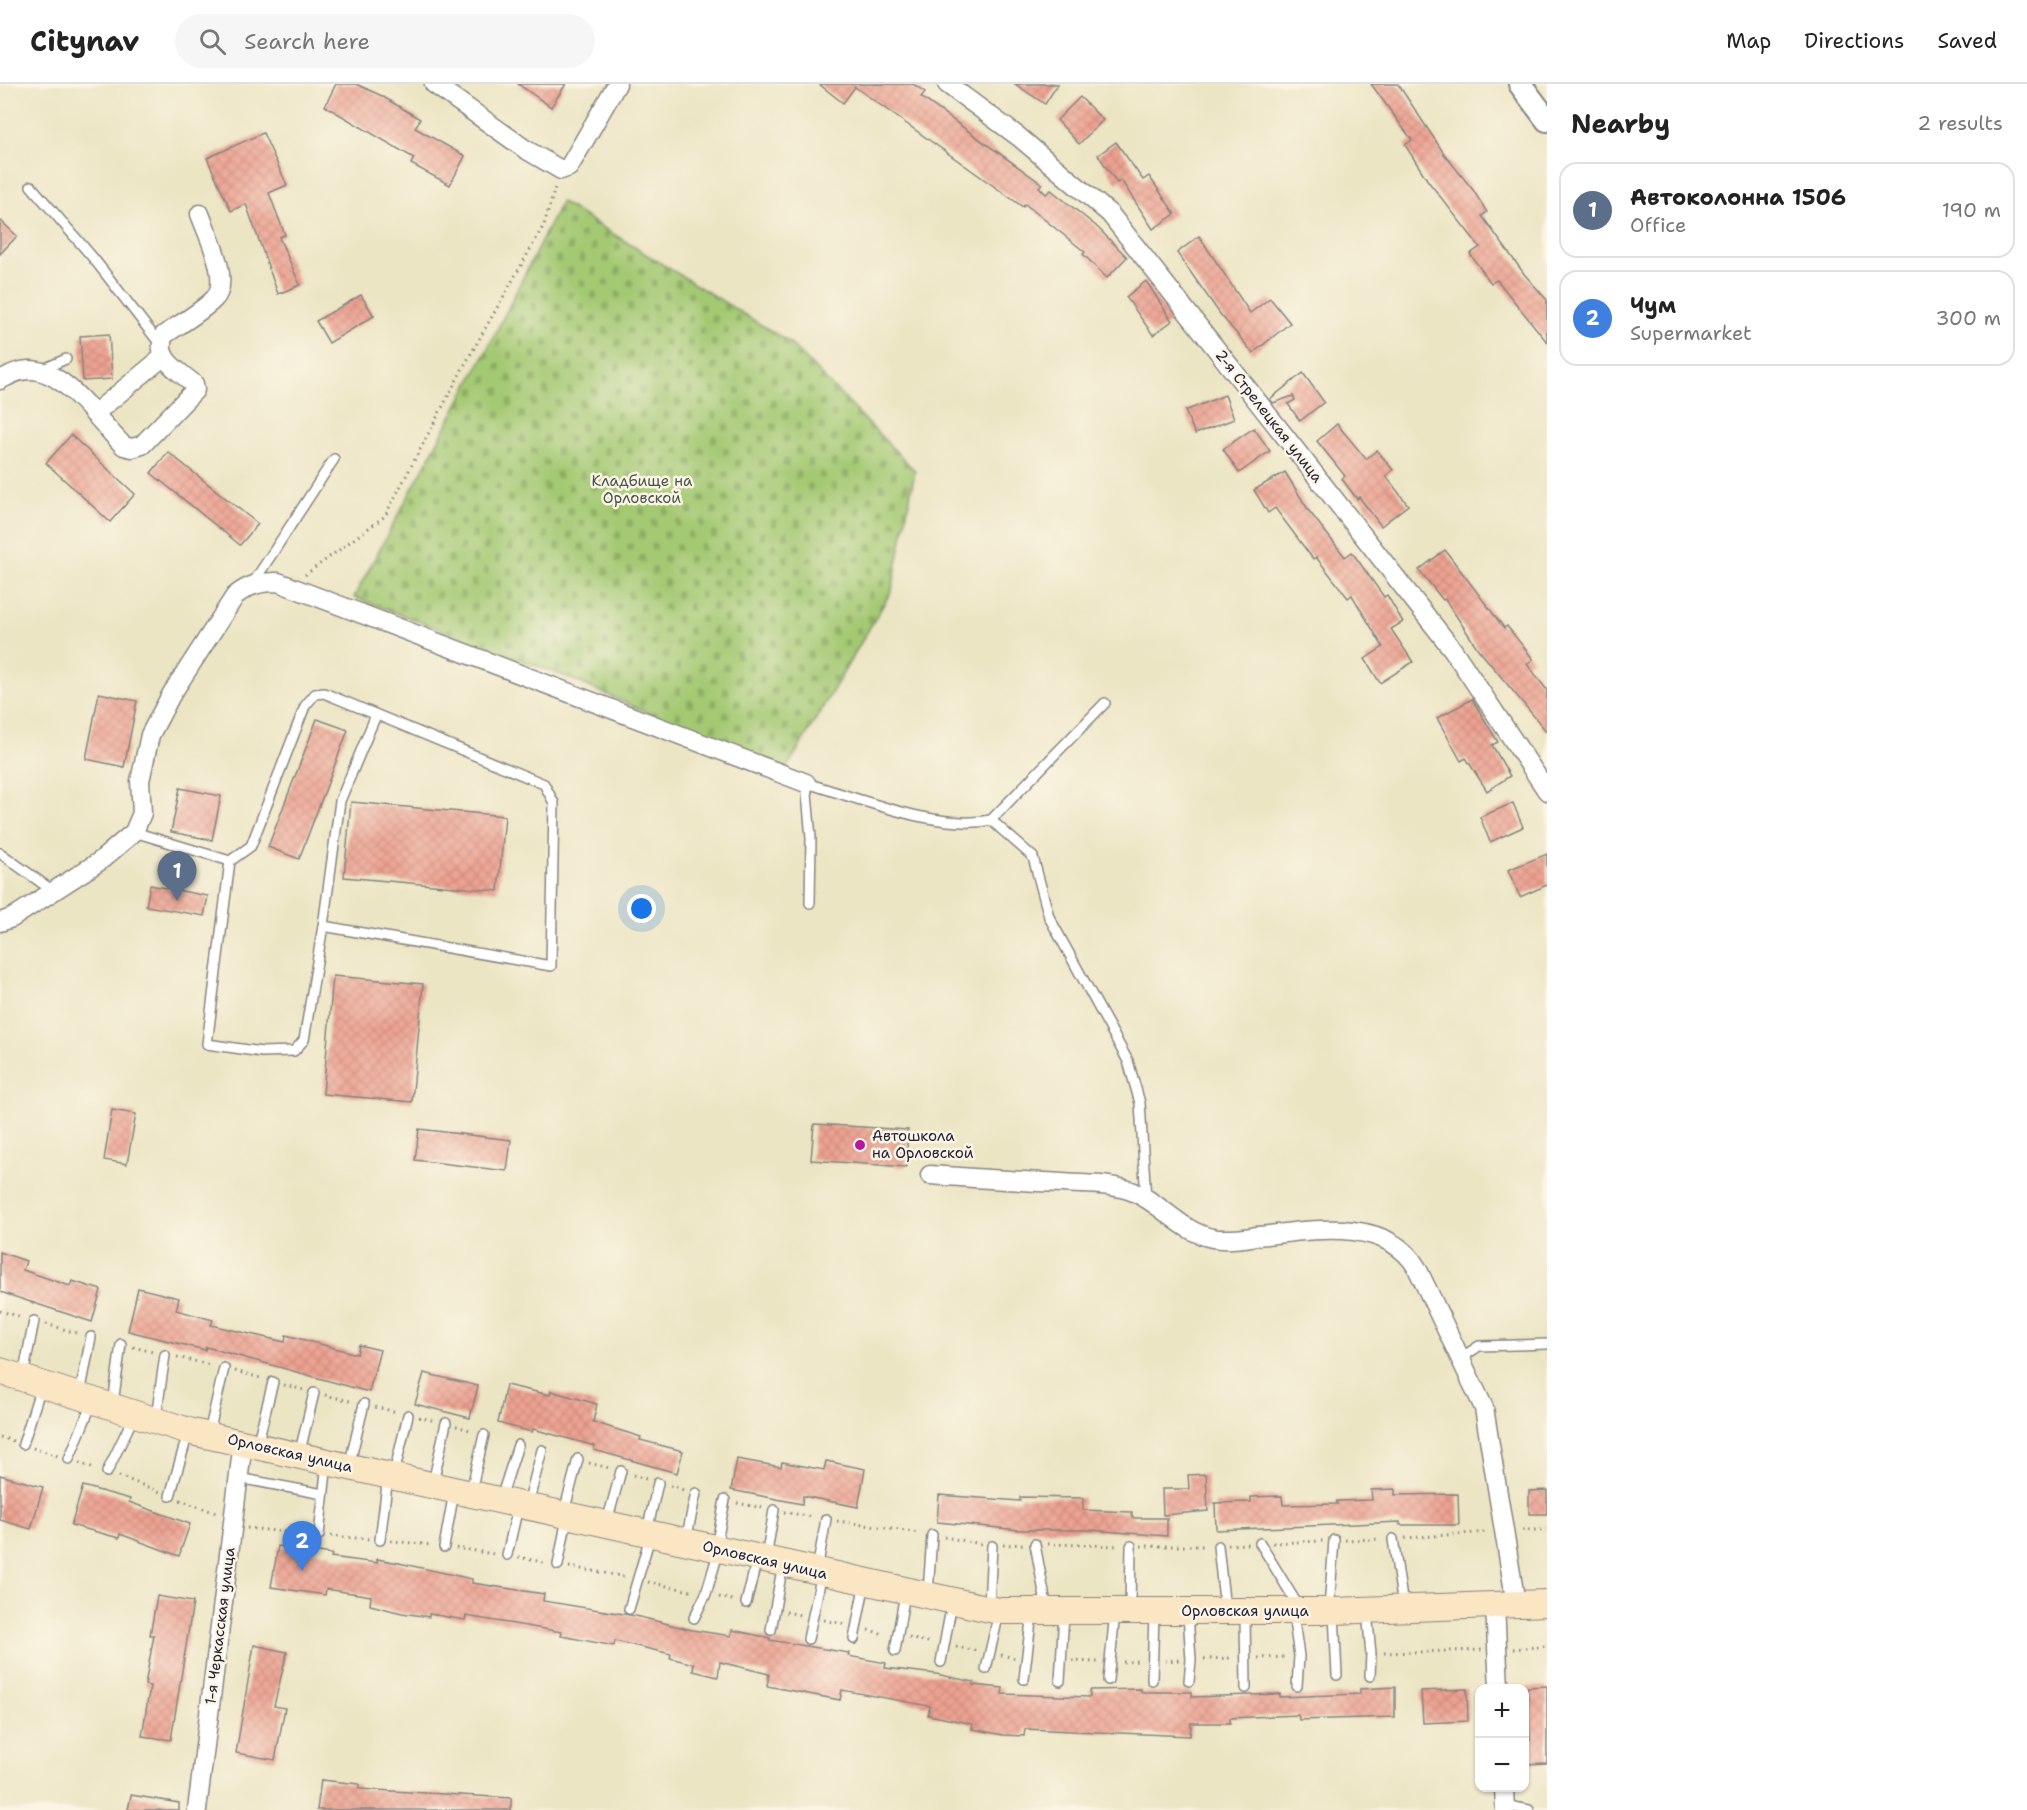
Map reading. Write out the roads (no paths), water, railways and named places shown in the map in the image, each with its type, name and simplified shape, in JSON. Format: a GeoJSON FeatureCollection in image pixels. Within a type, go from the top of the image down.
{"type":"FeatureCollection","features":[{"type":"Feature","properties":{"kind":"main road","name":"Орловская улица"},"geometry":{"type":"LineString","coordinates":[[22,1378],[198,1433],[994,1610],[1331,1611],[1547,1603]]}},
{"type":"Feature","properties":{"kind":"street"},"geometry":{"type":"LineString","coordinates":[[434,84],[525,149],[561,170],[569,167],[616,84]]}},
{"type":"Feature","properties":{"kind":"street","name":"2-я Стрелецкая улица"},"geometry":{"type":"LineString","coordinates":[[947,84],[1019,137],[1110,214],[1453,650],[1547,790]]}},
{"type":"Feature","properties":{"kind":"street"},"geometry":{"type":"LineString","coordinates":[[1520,84],[1547,120]]}},
{"type":"Feature","properties":{"kind":"street"},"geometry":{"type":"LineString","coordinates":[[94,414],[161,351],[164,335],[215,298],[220,288],[221,274],[200,214]]}},
{"type":"Feature","properties":{"kind":"street"},"geometry":{"type":"LineString","coordinates":[[0,380],[20,371],[39,371],[71,390],[122,444],[129,448],[142,445],[195,390],[194,384],[161,351]]}},
{"type":"Feature","properties":{"kind":"street"},"geometry":{"type":"LineString","coordinates":[[0,922],[100,861],[134,832],[142,813],[140,792],[143,758],[160,714],[235,596],[252,585],[278,582],[806,783]]}},
{"type":"Feature","properties":{"kind":"street"},"geometry":{"type":"LineString","coordinates":[[930,1175],[1094,1185],[1134,1192],[1195,1232],[1212,1238],[1229,1239],[1326,1229],[1370,1234],[1388,1240],[1408,1253],[1484,1408],[1504,1531],[1505,1604],[1499,1684]]}},
{"type":"Feature","properties":{"kind":"street","name":"1-я Черкасская улица"},"geometry":{"type":"LineString","coordinates":[[197,1810],[238,1478],[250,1443]]}},
{"type":"Feature","properties":{"kind":"lane"},"geometry":{"type":"LineString","coordinates":[[31,186],[94,259],[161,351]]}},
{"type":"Feature","properties":{"kind":"lane"},"geometry":{"type":"LineString","coordinates":[[39,371],[66,359]]}},
{"type":"Feature","properties":{"kind":"lane"},"geometry":{"type":"LineString","coordinates":[[252,585],[334,459]]}},
{"type":"Feature","properties":{"kind":"lane"},"geometry":{"type":"LineString","coordinates":[[323,926],[551,966],[554,803],[544,784],[324,693],[315,694],[305,706],[251,846],[230,861],[207,1044],[262,1052],[294,1051],[304,1040],[323,926],[340,801],[376,715]]}},
{"type":"Feature","properties":{"kind":"lane"},"geometry":{"type":"LineString","coordinates":[[810,903],[811,838],[806,783],[940,821],[972,824],[991,820],[1104,703]]}},
{"type":"Feature","properties":{"kind":"lane"},"geometry":{"type":"LineString","coordinates":[[991,820],[1033,857],[1049,917],[1128,1061],[1140,1103],[1146,1200]]}},
{"type":"Feature","properties":{"kind":"lane"},"geometry":{"type":"LineString","coordinates":[[134,832],[230,861]]}},
{"type":"Feature","properties":{"kind":"lane"},"geometry":{"type":"LineString","coordinates":[[0,853],[53,891]]}},
{"type":"Feature","properties":{"kind":"lane"},"geometry":{"type":"LineString","coordinates":[[23,1444],[22,1378],[34,1321]]}},
{"type":"Feature","properties":{"kind":"lane"},"geometry":{"type":"LineString","coordinates":[[91,1337],[115,1408]]}},
{"type":"Feature","properties":{"kind":"lane"},"geometry":{"type":"LineString","coordinates":[[107,1472],[121,1344]]}},
{"type":"Feature","properties":{"kind":"lane"},"geometry":{"type":"LineString","coordinates":[[1465,1368],[1467,1354],[1479,1346],[1547,1344]]}},
{"type":"Feature","properties":{"kind":"lane"},"geometry":{"type":"LineString","coordinates":[[69,1460],[165,1354]]}},
{"type":"Feature","properties":{"kind":"lane"},"geometry":{"type":"LineString","coordinates":[[170,1496],[224,1368]]}},
{"type":"Feature","properties":{"kind":"lane"},"geometry":{"type":"LineString","coordinates":[[250,1443],[273,1382]]}},
{"type":"Feature","properties":{"kind":"lane"},"geometry":{"type":"LineString","coordinates":[[299,1455],[314,1393]]}},
{"type":"Feature","properties":{"kind":"lane"},"geometry":{"type":"LineString","coordinates":[[319,1535],[323,1494],[364,1404]]}},
{"type":"Feature","properties":{"kind":"lane"},"geometry":{"type":"LineString","coordinates":[[380,1540],[391,1475],[408,1414]]}},
{"type":"Feature","properties":{"kind":"lane"},"geometry":{"type":"LineString","coordinates":[[444,1547],[453,1489],[446,1423]]}},
{"type":"Feature","properties":{"kind":"lane"},"geometry":{"type":"LineString","coordinates":[[453,1489],[484,1435]]}},
{"type":"Feature","properties":{"kind":"lane"},"geometry":{"type":"LineString","coordinates":[[507,1555],[516,1504],[518,1445]]}},
{"type":"Feature","properties":{"kind":"lane"},"geometry":{"type":"LineString","coordinates":[[516,1504],[542,1449]]}},
{"type":"Feature","properties":{"kind":"lane"},"geometry":{"type":"LineString","coordinates":[[558,1565],[578,1460]]}},
{"type":"Feature","properties":{"kind":"lane"},"geometry":{"type":"LineString","coordinates":[[607,1524],[621,1471]]}},
{"type":"Feature","properties":{"kind":"lane"},"geometry":{"type":"LineString","coordinates":[[238,1478],[323,1494]]}},
{"type":"Feature","properties":{"kind":"lane"},"geometry":{"type":"LineString","coordinates":[[629,1609],[649,1534],[658,1483]]}},
{"type":"Feature","properties":{"kind":"lane"},"geometry":{"type":"LineString","coordinates":[[685,1542],[696,1493]]}},
{"type":"Feature","properties":{"kind":"lane"},"geometry":{"type":"LineString","coordinates":[[694,1618],[706,1594],[717,1549],[725,1500]]}},
{"type":"Feature","properties":{"kind":"lane"},"geometry":{"type":"LineString","coordinates":[[771,1630],[768,1561],[774,1510]]}},
{"type":"Feature","properties":{"kind":"lane"},"geometry":{"type":"LineString","coordinates":[[808,1639],[820,1573],[826,1520]]}},
{"type":"Feature","properties":{"kind":"lane"},"geometry":{"type":"LineString","coordinates":[[932,1535],[928,1596],[941,1662]]}},
{"type":"Feature","properties":{"kind":"lane"},"geometry":{"type":"LineString","coordinates":[[1393,1539],[1403,1608]]}},
{"type":"Feature","properties":{"kind":"lane"},"geometry":{"type":"LineString","coordinates":[[1334,1540],[1331,1611],[1337,1675]]}},
{"type":"Feature","properties":{"kind":"lane"},"geometry":{"type":"LineString","coordinates":[[1260,1543],[1297,1611],[1299,1656],[1297,1686]]}},
{"type":"Feature","properties":{"kind":"lane"},"geometry":{"type":"LineString","coordinates":[[1035,1544],[1060,1681]]}},
{"type":"Feature","properties":{"kind":"lane"},"geometry":{"type":"LineString","coordinates":[[986,1669],[994,1610],[992,1546]]}},
{"type":"Feature","properties":{"kind":"lane"},"geometry":{"type":"LineString","coordinates":[[1131,1546],[1133,1611],[1152,1680]]}},
{"type":"Feature","properties":{"kind":"lane"},"geometry":{"type":"LineString","coordinates":[[1218,1546],[1235,1611],[1246,1688]]}},
{"type":"Feature","properties":{"kind":"lane"},"geometry":{"type":"LineString","coordinates":[[746,1603],[768,1561]]}},
{"type":"Feature","properties":{"kind":"lane"},"geometry":{"type":"LineString","coordinates":[[854,1639],[865,1582]]}},
{"type":"Feature","properties":{"kind":"lane"},"geometry":{"type":"LineString","coordinates":[[895,1651],[928,1596]]}},
{"type":"Feature","properties":{"kind":"lane"},"geometry":{"type":"LineString","coordinates":[[1367,1610],[1371,1654],[1370,1676]]}},
{"type":"Feature","properties":{"kind":"lane"},"geometry":{"type":"LineString","coordinates":[[1024,1679],[1048,1611]]}},
{"type":"Feature","properties":{"kind":"lane"},"geometry":{"type":"LineString","coordinates":[[1108,1680],[1133,1611]]}},
{"type":"Feature","properties":{"kind":"lane"},"geometry":{"type":"LineString","coordinates":[[1188,1611],[1191,1660],[1189,1681]]}},
{"type":"Feature","properties":{"kind":"lane"},"geometry":{"type":"LineString","coordinates":[[1504,1801],[1530,1810]]}},
{"type":"Feature","properties":{"kind":"place","name":"Автоколонна 1506"},"geometry":{"type":"Point","coordinates":[177,901]}},
{"type":"Feature","properties":{"kind":"place","name":"Автошкола на Орловской"},"geometry":{"type":"Point","coordinates":[860,1145]}},
{"type":"Feature","properties":{"kind":"place","name":"Чум"},"geometry":{"type":"Point","coordinates":[302,1571]}},
{"type":"Feature","properties":{"kind":"park label","name":"Кладбище на Орловской"},"geometry":{"type":"Point","coordinates":[642,490]}}]}
